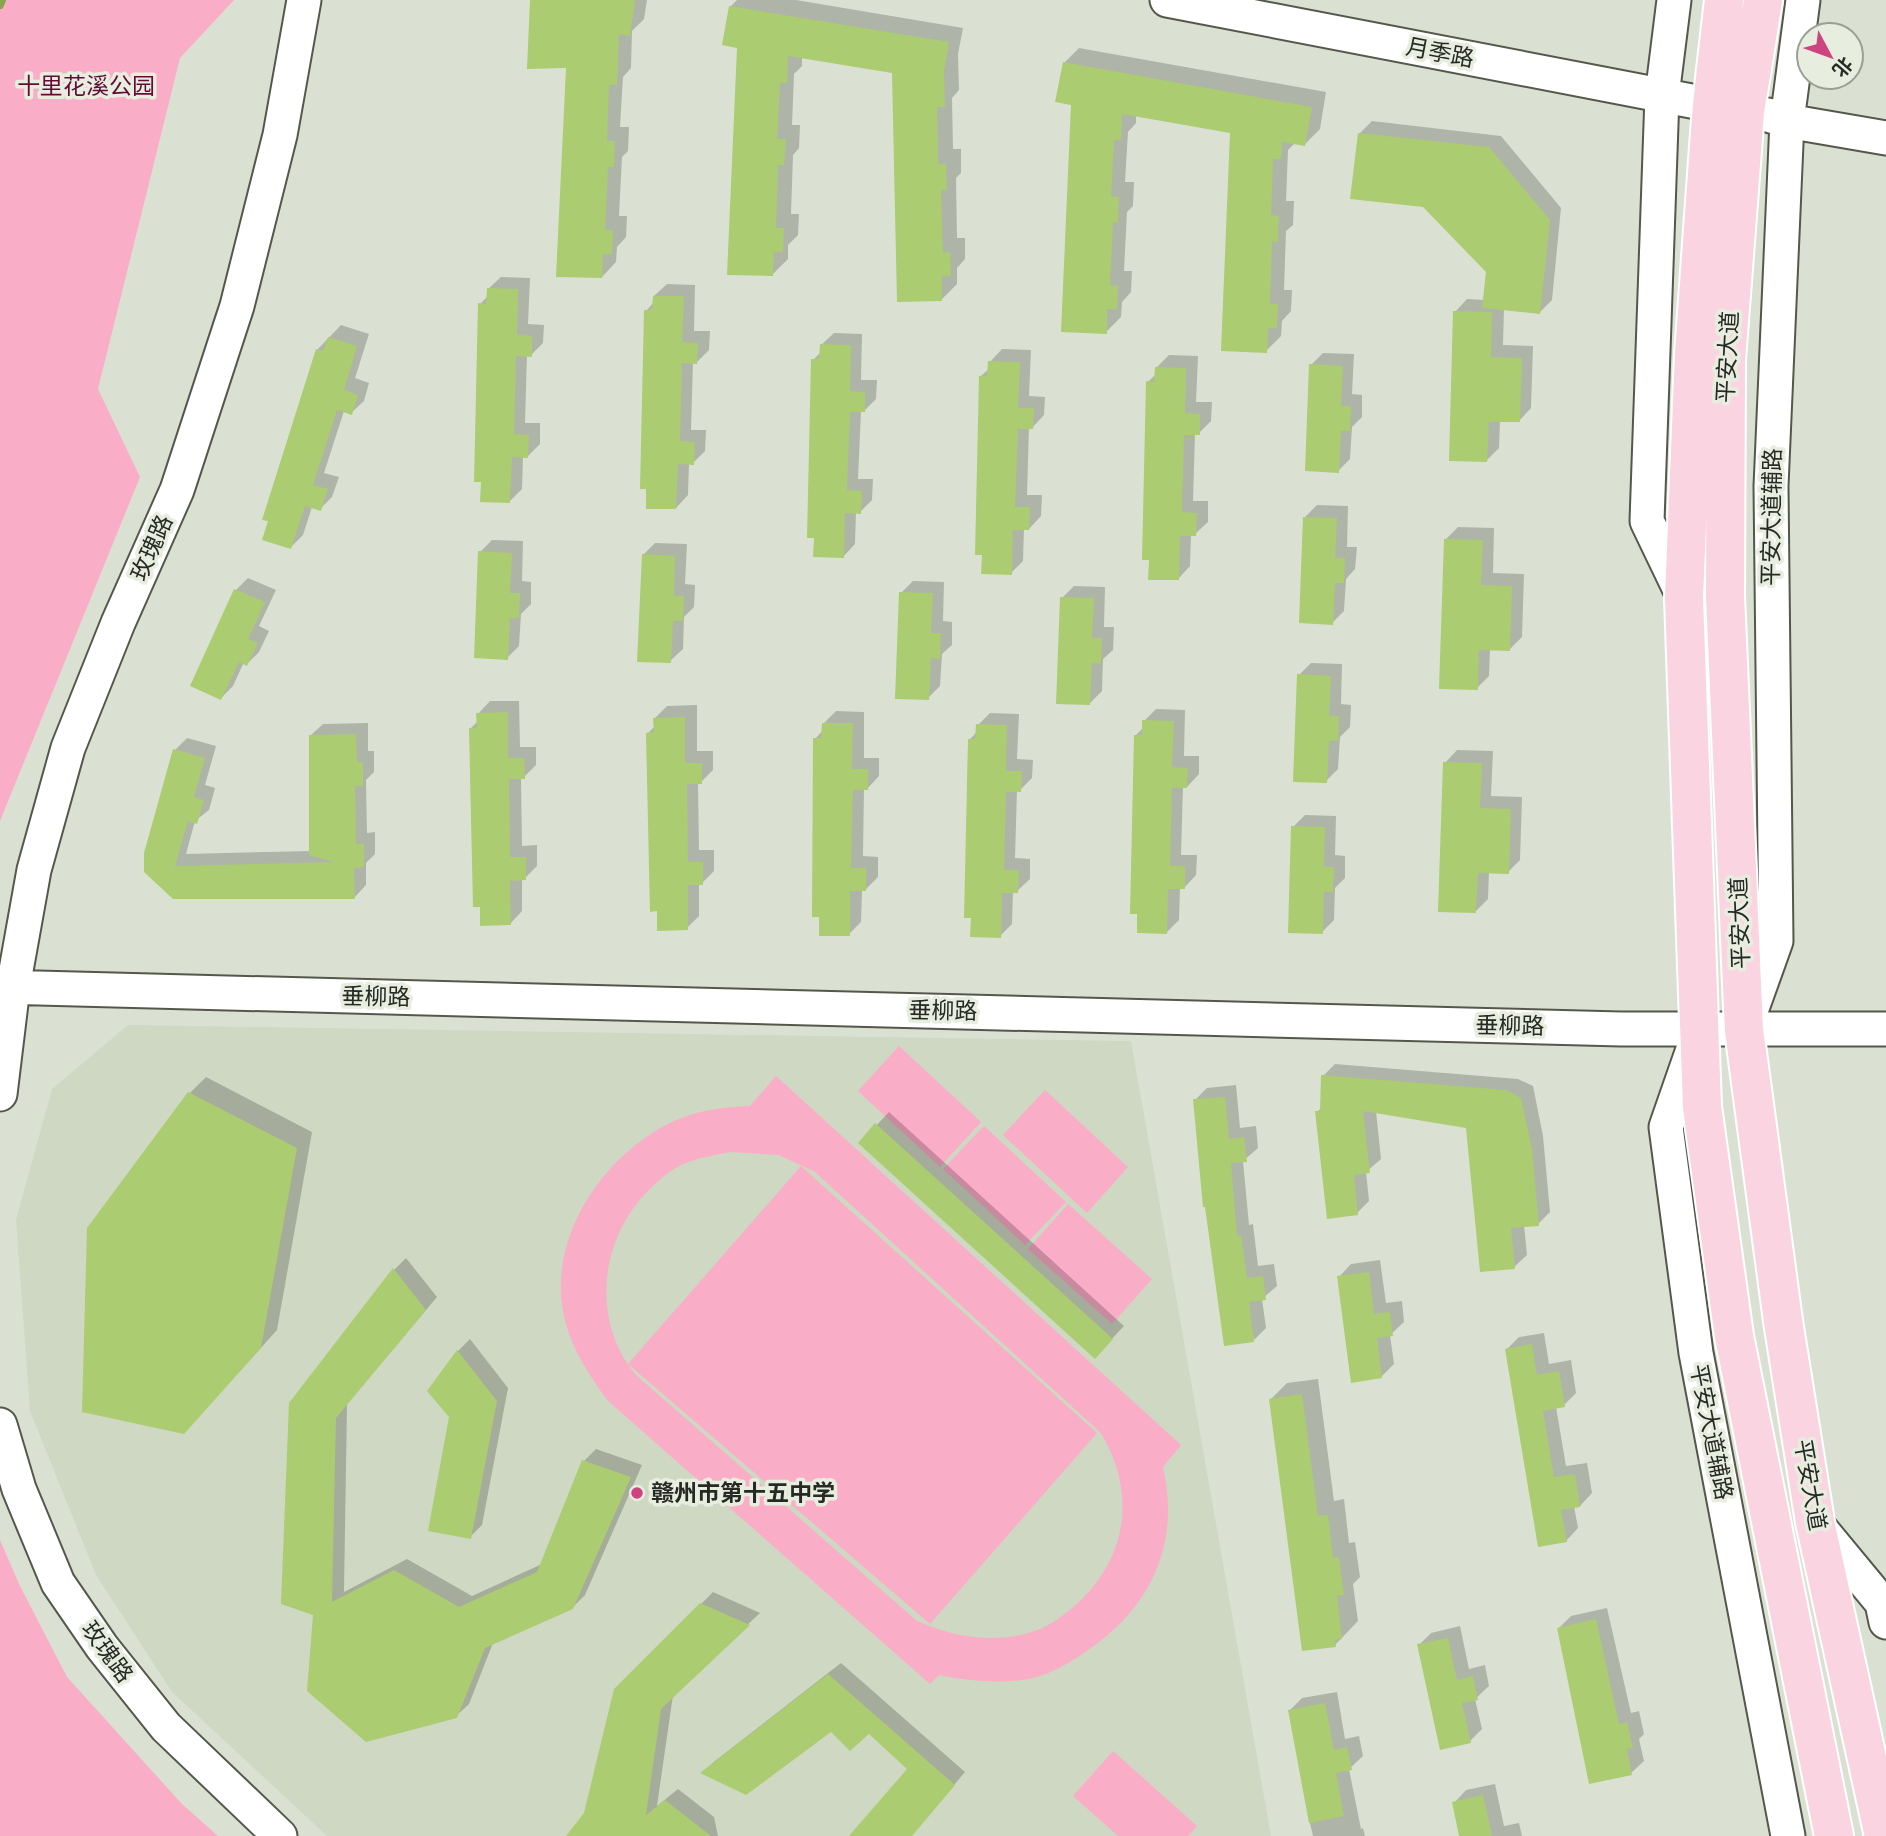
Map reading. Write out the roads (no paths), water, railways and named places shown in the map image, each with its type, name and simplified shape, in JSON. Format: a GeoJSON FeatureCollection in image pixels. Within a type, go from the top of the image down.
{"type":"FeatureCollection","features":[{"type":"Feature","properties":{"kind":"main road","name":"平安大道"},"geometry":{"type":"LineString","coordinates":[[1724,0],[1729,108],[1725,596],[1744,1030],[1783,1321],[1815,1522],[1884,1836]]}},
{"type":"Feature","properties":{"kind":"main road","name":"平安大道"},"geometry":{"type":"LineString","coordinates":[[1763,0],[1729,108],[1694,354],[1684,598],[1702,1107],[1734,1336],[1834,1836]]}},
{"type":"Feature","properties":{"kind":"street","name":"玫瑰路"},"geometry":{"type":"LineString","coordinates":[[0,1094],[7,988],[34,870],[68,748],[118,624],[177,490],[237,306],[280,135],[303,0]]}},
{"type":"Feature","properties":{"kind":"street","name":"月季路"},"geometry":{"type":"LineString","coordinates":[[1167,0],[1886,138]]}},
{"type":"Feature","properties":{"kind":"street"},"geometry":{"type":"LineString","coordinates":[[1674,0],[1662,96],[1647,521],[1684,598]]}},
{"type":"Feature","properties":{"kind":"street","name":"平安大道辅路"},"geometry":{"type":"LineString","coordinates":[[1744,1030],[1776,941],[1771,486],[1787,121],[1803,0]]}},
{"type":"Feature","properties":{"kind":"street"},"geometry":{"type":"LineString","coordinates":[[1725,596],[1771,486]]}},
{"type":"Feature","properties":{"kind":"street","name":"垂柳路"},"geometry":{"type":"LineString","coordinates":[[7,988],[1700,1030],[1886,1029]]}},
{"type":"Feature","properties":{"kind":"street","name":"平安大道辅路"},"geometry":{"type":"LineString","coordinates":[[1700,1030],[1666,1127],[1696,1353],[1788,1836]]}},
{"type":"Feature","properties":{"kind":"street","name":"玫瑰路"},"geometry":{"type":"LineString","coordinates":[[0,1425],[19,1489],[58,1583],[106,1654],[166,1727],[280,1836]]}},
{"type":"Feature","properties":{"kind":"street"},"geometry":{"type":"LineString","coordinates":[[1722,1491],[1778,1555]]}},
{"type":"Feature","properties":{"kind":"street"},"geometry":{"type":"LineString","coordinates":[[1815,1522],[1882,1603],[1886,1622]]}},
{"type":"Feature","properties":{"kind":"waterway"},"geometry":{"type":"LineString","coordinates":[[0,5],[2,0]]}},
{"type":"Feature","properties":{"kind":"place","name":"赣州市第十五中学"},"geometry":{"type":"Point","coordinates":[637,1493]}},
{"type":"Feature","properties":{"kind":"park label","name":"十里花溪公园"},"geometry":{"type":"Point","coordinates":[86,86]}}]}
